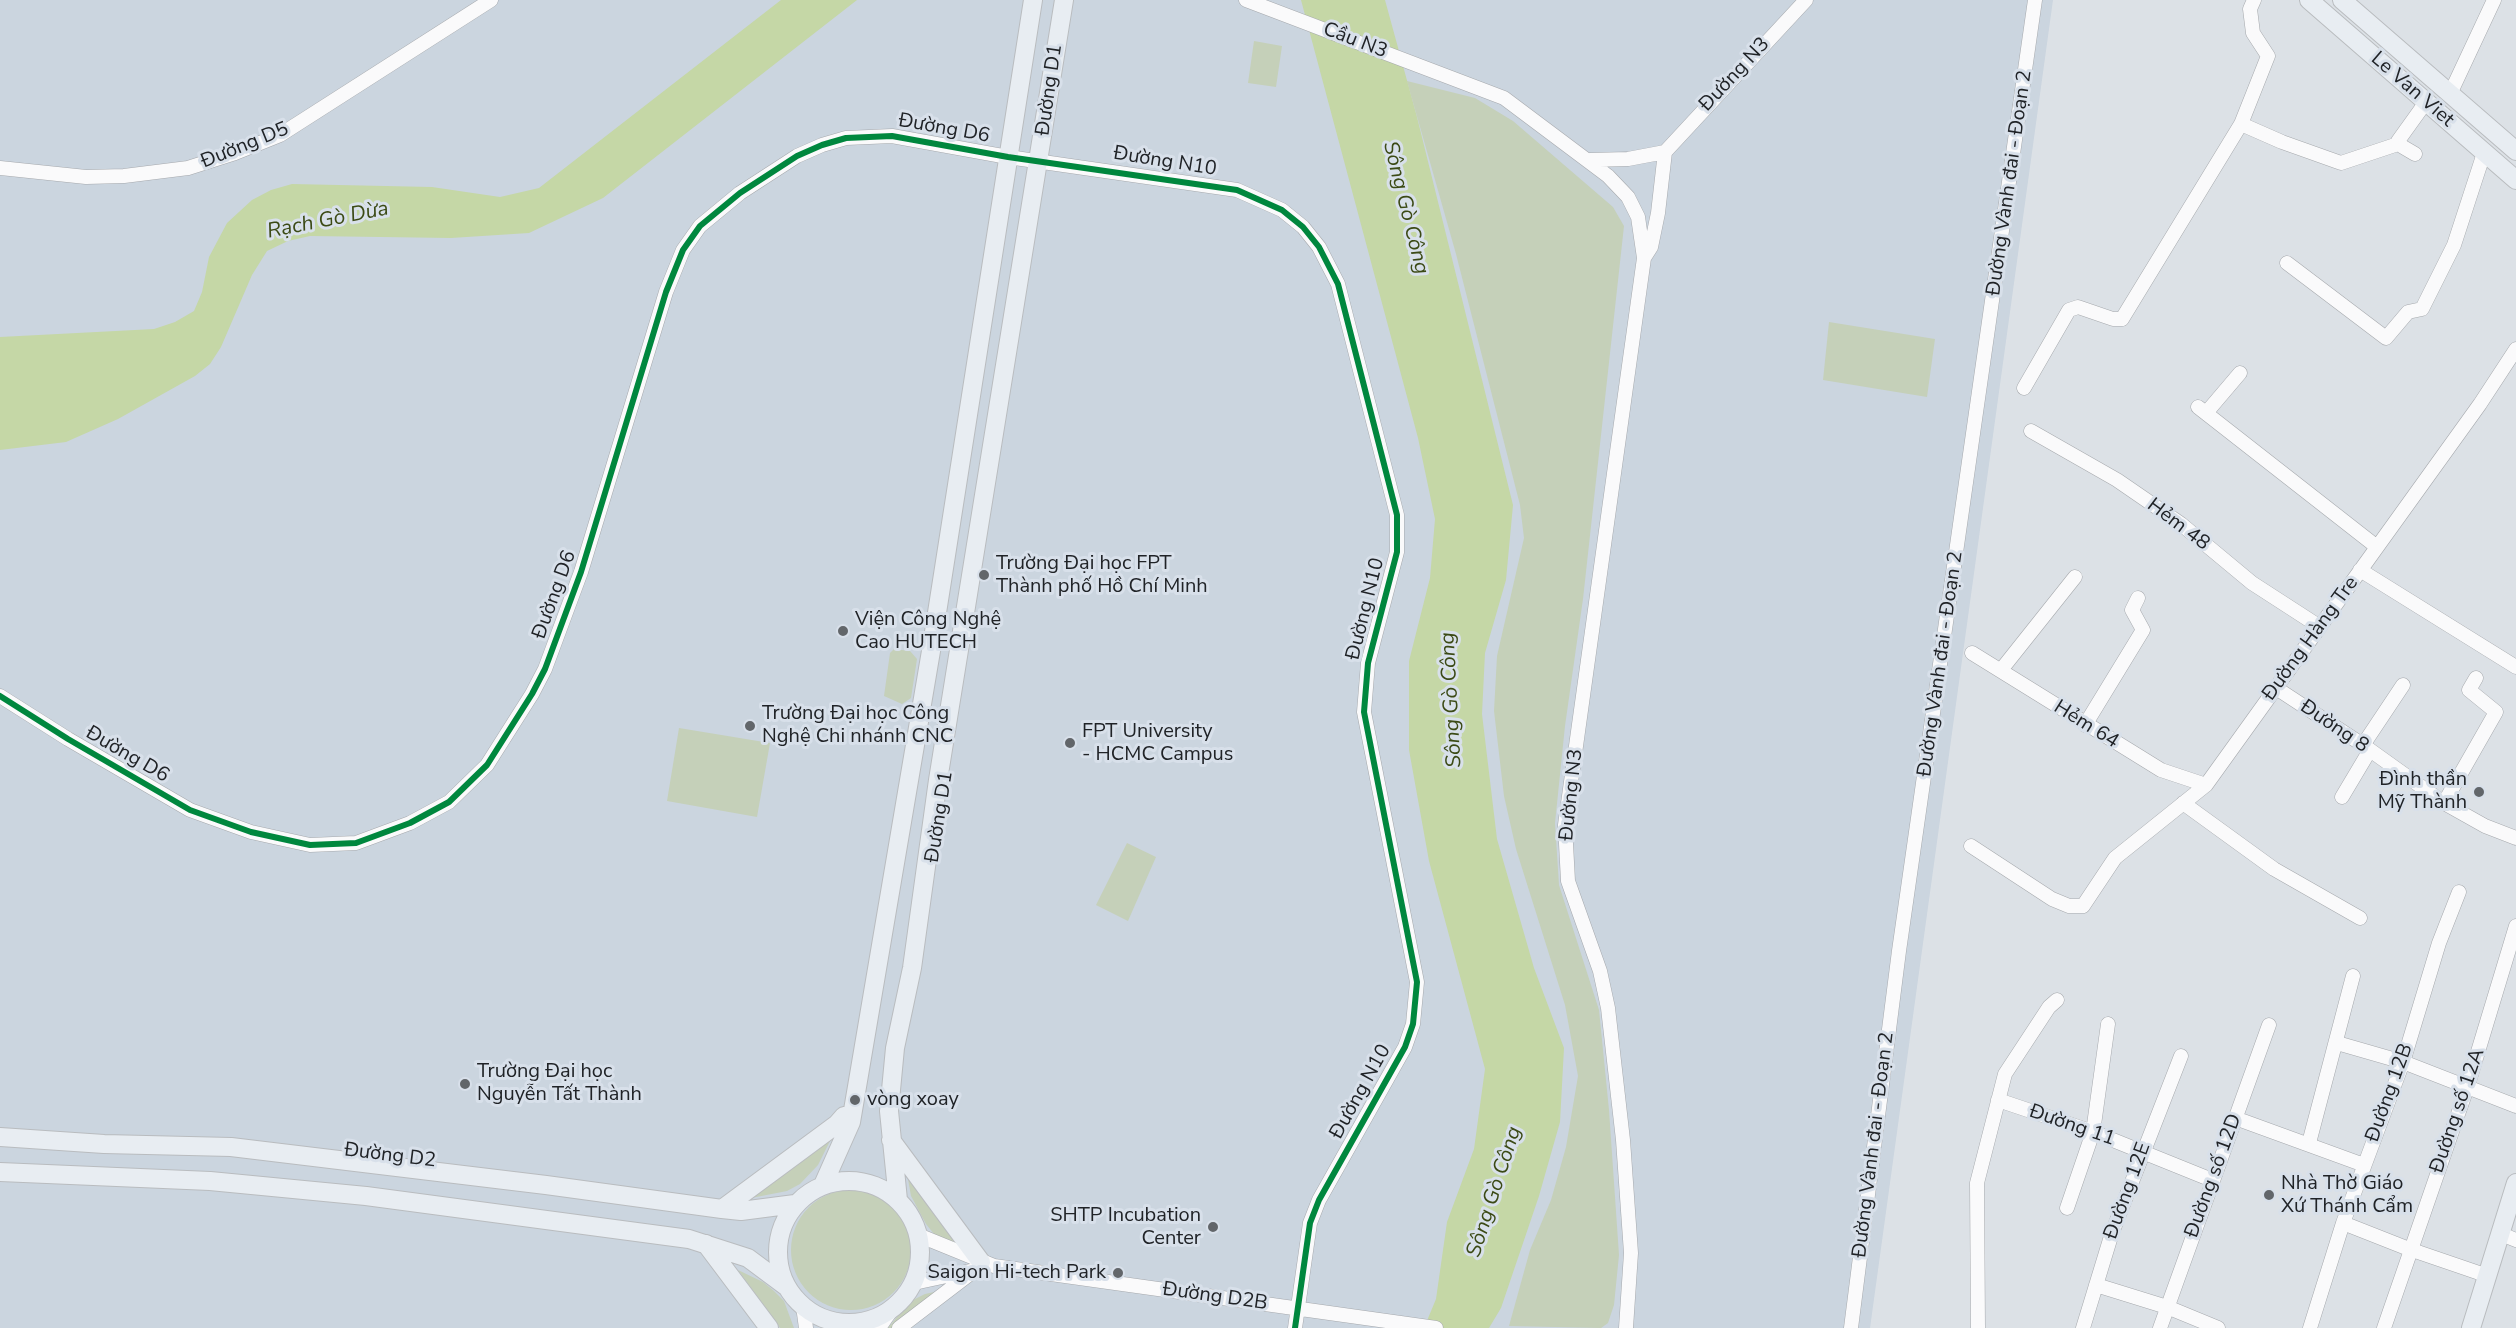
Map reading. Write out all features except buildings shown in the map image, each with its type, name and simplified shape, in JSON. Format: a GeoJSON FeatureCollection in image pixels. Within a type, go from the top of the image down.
{"type":"FeatureCollection","features":[{"type":"Feature","properties":{"kind":"main road","name":"Đường D1"},"geometry":{"type":"LineString","coordinates":[[1017,102],[1010,83],[1024,0]]}},
{"type":"Feature","properties":{"kind":"main road","name":"Đường D1"},"geometry":{"type":"LineString","coordinates":[[823,1185],[851,1122],[944,568],[1034,0]]}},
{"type":"Feature","properties":{"kind":"main road","name":"Đường D1"},"geometry":{"type":"LineString","coordinates":[[898,1200],[890,1139],[889,1111],[895,1048],[912,968],[961,631],[1040,161],[1064,0]]}},
{"type":"Feature","properties":{"kind":"main road","name":"Le Van Viet"},"geometry":{"type":"LineString","coordinates":[[2308,0],[2516,180]]}},
{"type":"Feature","properties":{"kind":"main road","name":"Le Van Viet"},"geometry":{"type":"LineString","coordinates":[[2342,0],[2516,151]]}},
{"type":"Feature","properties":{"kind":"main road"},"geometry":{"type":"LineString","coordinates":[[944,568],[971,572]]}},
{"type":"Feature","properties":{"kind":"main road","name":"Đường D1"},"geometry":{"type":"LineString","coordinates":[[844,1136],[846,1108],[878,924],[888,910]]}},
{"type":"Feature","properties":{"kind":"main road"},"geometry":{"type":"LineString","coordinates":[[722,1209],[837,1124],[846,1108]]}},
{"type":"Feature","properties":{"kind":"main road","name":"Đường D2"},"geometry":{"type":"LineString","coordinates":[[0,1128],[87,1133],[104,1144]]}},
{"type":"Feature","properties":{"kind":"main road","name":"Đường D2"},"geometry":{"type":"LineString","coordinates":[[0,1137],[104,1144],[231,1147],[741,1211],[795,1204]]}},
{"type":"Feature","properties":{"kind":"main road"},"geometry":{"type":"LineString","coordinates":[[890,1139],[984,1266]]}},
{"type":"Feature","properties":{"kind":"main road"},"geometry":{"type":"LineString","coordinates":[[153,1145],[153,1178]]}},
{"type":"Feature","properties":{"kind":"main road"},"geometry":{"type":"LineString","coordinates":[[0,1172],[186,1180],[392,1199],[689,1239],[748,1258],[787,1287],[802,1306],[819,1317],[837,1322],[856,1323],[875,1318],[892,1309],[914,1283],[920,1251],[918,1235],[911,1216],[898,1200],[882,1188],[863,1182],[842,1180],[823,1185],[795,1204],[783,1223],[778,1244],[779,1266],[787,1287]]}},
{"type":"Feature","properties":{"kind":"main road"},"geometry":{"type":"LineString","coordinates":[[0,1181],[93,1185],[105,1176]]}},
{"type":"Feature","properties":{"kind":"main road"},"geometry":{"type":"LineString","coordinates":[[2471,1328],[2488,1276],[2509,1237],[2516,1183]]}},
{"type":"Feature","properties":{"kind":"main road"},"geometry":{"type":"LineString","coordinates":[[706,1244],[769,1328]]}},
{"type":"Feature","properties":{"kind":"street","name":"Đường D5"},"geometry":{"type":"LineString","coordinates":[[0,168],[86,177],[124,176],[182,169],[235,153],[290,129],[490,0]]}},
{"type":"Feature","properties":{"kind":"street","name":"Cầu N3"},"geometry":{"type":"LineString","coordinates":[[1246,0],[1417,64]]}},
{"type":"Feature","properties":{"kind":"street","name":"Đường N3"},"geometry":{"type":"LineString","coordinates":[[1644,258],[1651,247],[1658,213],[1665,152],[1806,0]]}},
{"type":"Feature","properties":{"kind":"street","name":"Đường Vành đai - Đoạn 2"},"geometry":{"type":"LineString","coordinates":[[1851,1328],[1899,951],[2035,0]]}},
{"type":"Feature","properties":{"kind":"street"},"geometry":{"type":"LineString","coordinates":[[2024,388],[2069,310],[2078,307],[2113,319],[2122,318],[2241,124],[2268,56],[2253,33],[2250,9],[2254,0]]}},
{"type":"Feature","properties":{"kind":"street"},"geometry":{"type":"LineString","coordinates":[[2450,94],[2490,1]]}},
{"type":"Feature","properties":{"kind":"street","name":"Đường N3"},"geometry":{"type":"LineString","coordinates":[[1417,64],[1504,98],[1590,160],[1628,197],[1638,217],[1644,258],[1565,825],[1568,881],[1600,971],[1608,1008],[1623,1140],[1631,1253],[1626,1328]]}},
{"type":"Feature","properties":{"kind":"street"},"geometry":{"type":"LineString","coordinates":[[2398,144],[2401,135],[2426,102]]}},
{"type":"Feature","properties":{"kind":"street"},"geometry":{"type":"LineString","coordinates":[[2241,124],[2282,142],[2341,163],[2398,144],[2415,154]]}},
{"type":"Feature","properties":{"kind":"street","name":"Đường D6"},"geometry":{"type":"LineString","coordinates":[[0,696],[68,739],[190,810],[251,832],[310,845],[356,843],[410,824],[448,802],[487,765],[513,728],[545,669],[581,572],[666,292],[683,250],[700,226],[740,193],[797,156],[846,138],[892,136],[1008,157]]}},
{"type":"Feature","properties":{"kind":"street"},"geometry":{"type":"LineString","coordinates":[[1590,160],[1628,159],[1665,152]]}},
{"type":"Feature","properties":{"kind":"street"},"geometry":{"type":"LineString","coordinates":[[2288,263],[2386,338],[2408,312],[2422,309],[2454,245],[2484,153]]}},
{"type":"Feature","properties":{"kind":"street","name":"Đường N10"},"geometry":{"type":"LineString","coordinates":[[1008,157],[1237,190],[1282,210],[1303,227],[1319,247],[1338,284],[1397,515],[1397,552],[1368,663],[1364,712],[1415,961],[1417,1003],[1405,1047],[1319,1200],[1310,1223],[1295,1328]]}},
{"type":"Feature","properties":{"kind":"street","name":"Đường Hàng Tre"},"geometry":{"type":"LineString","coordinates":[[1971,846],[2052,899],[2069,906],[2083,906],[2115,858],[2206,785],[2516,350]]}},
{"type":"Feature","properties":{"kind":"street"},"geometry":{"type":"LineString","coordinates":[[2240,373],[2202,410],[2377,547]]}},
{"type":"Feature","properties":{"kind":"street","name":"Hẻm 48"},"geometry":{"type":"LineString","coordinates":[[2031,431],[2117,480],[2181,525],[2252,583],[2320,627]]}},
{"type":"Feature","properties":{"kind":"street"},"geometry":{"type":"LineString","coordinates":[[2361,570],[2516,667]]}},
{"type":"Feature","properties":{"kind":"street"},"geometry":{"type":"LineString","coordinates":[[2001,670],[2075,577]]}},
{"type":"Feature","properties":{"kind":"street"},"geometry":{"type":"LineString","coordinates":[[2085,725],[2143,630],[2132,610],[2138,598]]}},
{"type":"Feature","properties":{"kind":"street","name":"Hẻm 64"},"geometry":{"type":"LineString","coordinates":[[1972,653],[2161,770],[2206,785]]}},
{"type":"Feature","properties":{"kind":"street"},"geometry":{"type":"LineString","coordinates":[[2444,803],[2496,712],[2469,690],[2476,678]]}},
{"type":"Feature","properties":{"kind":"street"},"geometry":{"type":"LineString","coordinates":[[2342,797],[2366,748],[2403,685]]}},
{"type":"Feature","properties":{"kind":"street","name":"Đường 8"},"geometry":{"type":"LineString","coordinates":[[2276,688],[2444,803],[2485,826],[2516,838]]}},
{"type":"Feature","properties":{"kind":"street"},"geometry":{"type":"LineString","coordinates":[[2183,803],[2274,869],[2360,918]]}},
{"type":"Feature","properties":{"kind":"street","name":"Đường 12B"},"geometry":{"type":"LineString","coordinates":[[2310,1328],[2343,1223],[2403,1062],[2439,943],[2459,892]]}},
{"type":"Feature","properties":{"kind":"street","name":"Đường số 12A"},"geometry":{"type":"LineString","coordinates":[[2384,1328],[2409,1249],[2467,1088],[2516,926]]}},
{"type":"Feature","properties":{"kind":"street"},"geometry":{"type":"LineString","coordinates":[[2309,1143],[2353,976]]}},
{"type":"Feature","properties":{"kind":"street"},"geometry":{"type":"LineString","coordinates":[[1978,1328],[1977,1183],[2005,1074],[2056,1000]]}},
{"type":"Feature","properties":{"kind":"street"},"geometry":{"type":"LineString","coordinates":[[2067,1208],[2093,1132],[2108,1024]]}},
{"type":"Feature","properties":{"kind":"street","name":"Đường số 12D"},"geometry":{"type":"LineString","coordinates":[[2160,1328],[2269,1025]]}},
{"type":"Feature","properties":{"kind":"street"},"geometry":{"type":"LineString","coordinates":[[2337,1043],[2403,1062],[2516,1106]]}},
{"type":"Feature","properties":{"kind":"street","name":"Đường 12E"},"geometry":{"type":"LineString","coordinates":[[2083,1328],[2142,1151],[2181,1056]]}},
{"type":"Feature","properties":{"kind":"street","name":"Đường 11"},"geometry":{"type":"LineString","coordinates":[[1998,1101],[2093,1132],[2212,1180]]}},
{"type":"Feature","properties":{"kind":"street"},"geometry":{"type":"LineString","coordinates":[[2235,1118],[2309,1143],[2364,1165]]}},
{"type":"Feature","properties":{"kind":"street"},"geometry":{"type":"LineString","coordinates":[[2343,1223],[2488,1276]]}},
{"type":"Feature","properties":{"kind":"street","name":"Đường D2B"},"geometry":{"type":"LineString","coordinates":[[918,1235],[984,1266],[1436,1328]]}},
{"type":"Feature","properties":{"kind":"street"},"geometry":{"type":"LineString","coordinates":[[899,1328],[984,1266]]}},
{"type":"Feature","properties":{"kind":"street","name":"Đường D2B"},"geometry":{"type":"LineString","coordinates":[[914,1283],[984,1266]]}},
{"type":"Feature","properties":{"kind":"street"},"geometry":{"type":"LineString","coordinates":[[2096,1285],[2167,1307],[2218,1328]]}},
{"type":"Feature","properties":{"kind":"street"},"geometry":{"type":"LineString","coordinates":[[802,1306],[806,1328]]}},
{"type":"Feature","properties":{"kind":"street"},"geometry":{"type":"LineString","coordinates":[[879,1328],[892,1309]]}},
{"type":"Feature","properties":{"kind":"shaded area","name":"Saigon Hi-tech Park"},"geometry":{"type":"Polygon","coordinates":[[[0,0],[2053,0],[1870,1328],[0,1328],[0,0]]]}},
{"type":"Feature","properties":{"kind":"shaded area"},"geometry":{"type":"Polygon","coordinates":[[[1254,41],[1282,46],[1276,87],[1248,83],[1254,41]]]}},
{"type":"Feature","properties":{"kind":"shaded area"},"geometry":{"type":"Polygon","coordinates":[[[1407,81],[1475,98],[1513,121],[1613,207],[1624,226],[1583,599],[1565,726],[1555,823],[1559,885],[1599,1010],[1609,1110],[1619,1255],[1614,1305],[1608,1323],[1601,1328],[1509,1326],[1530,1250],[1551,1200],[1566,1147],[1578,1076],[1565,1005],[1516,849],[1504,796],[1494,711],[1497,656],[1524,538],[1520,505],[1456,254],[1407,81]]]}},
{"type":"Feature","properties":{"kind":"shaded area"},"geometry":{"type":"Polygon","coordinates":[[[1829,322],[1935,339],[1927,397],[1823,380],[1829,322]]]}},
{"type":"Feature","properties":{"kind":"shaded area"},"geometry":{"type":"Polygon","coordinates":[[[894,649],[910,651],[917,659],[911,698],[902,704],[884,696],[890,653],[894,649]]]}},
{"type":"Feature","properties":{"kind":"shaded area"},"geometry":{"type":"Polygon","coordinates":[[[679,728],[770,743],[757,817],[667,801],[679,728]]]}},
{"type":"Feature","properties":{"kind":"shaded area"},"geometry":{"type":"Polygon","coordinates":[[[1127,843],[1156,857],[1128,921],[1096,905],[1127,843]]]}},
{"type":"Feature","properties":{"kind":"shaded area"},"geometry":{"type":"Polygon","coordinates":[[[832,1137],[818,1165],[800,1184],[787,1191],[746,1199],[832,1137]]]}},
{"type":"Feature","properties":{"kind":"shaded area"},"geometry":{"type":"Polygon","coordinates":[[[906,1168],[967,1251],[934,1234],[926,1224],[911,1196],[906,1168]]]}},
{"type":"Feature","properties":{"kind":"shaded area"},"geometry":{"type":"Polygon","coordinates":[[[851,1190],[874,1195],[893,1208],[906,1227],[911,1250],[906,1273],[893,1292],[874,1305],[851,1310],[828,1305],[809,1292],[796,1273],[791,1250],[796,1227],[809,1208],[828,1195],[851,1190]]]}},
{"type":"Feature","properties":{"kind":"shaded area"},"geometry":{"type":"Polygon","coordinates":[[[738,1270],[763,1282],[784,1301],[794,1328],[780,1328],[738,1270]]]}},
{"type":"Feature","properties":{"kind":"shaded area"},"geometry":{"type":"Polygon","coordinates":[[[944,1290],[893,1328],[888,1328],[909,1302],[925,1294],[944,1290]]]}},
{"type":"Feature","properties":{"kind":"water","name":"Rạch Gò Dừa"},"geometry":{"type":"Polygon","coordinates":[[[781,0],[857,0],[603,198],[529,233],[451,238],[310,236],[288,241],[267,251],[252,275],[221,347],[210,364],[195,376],[118,419],[66,442],[0,450],[0,337],[154,329],[175,322],[194,311],[202,292],[209,257],[227,223],[252,200],[271,190],[292,184],[432,187],[500,197],[539,188],[781,0]]]}},
{"type":"Feature","properties":{"kind":"water","name":"Sông Gò Công"},"geometry":{"type":"Polygon","coordinates":[[[1301,0],[1385,0],[1417,117],[1513,505],[1506,580],[1485,653],[1482,714],[1497,839],[1534,968],[1564,1048],[1560,1122],[1539,1196],[1501,1308],[1489,1328],[1424,1328],[1436,1299],[1447,1222],[1474,1149],[1485,1069],[1429,861],[1409,750],[1409,661],[1430,578],[1435,519],[1418,438],[1301,0]]]}},
{"type":"Feature","properties":{"kind":"cycle path"},"geometry":{"type":"LineString","coordinates":[[0,696],[68,739],[190,810],[251,832],[310,845],[356,843],[410,823],[449,802],[487,765],[532,694],[545,669],[581,572],[666,292],[683,250],[700,226],[740,193],[797,156],[822,145],[846,138],[892,136],[1008,157],[1237,190],[1282,210],[1303,227],[1319,247],[1338,284],[1397,515],[1397,552],[1368,663],[1364,712],[1417,982],[1413,1024],[1405,1047],[1319,1200],[1310,1223],[1295,1328]]}},
{"type":"Feature","properties":{"kind":"place","name":"Trường Đại học FPT Thành phố Hồ Chí Minh"},"geometry":{"type":"Point","coordinates":[984,575]}},
{"type":"Feature","properties":{"kind":"place","name":"Viện Công Nghệ Cao HUTECH"},"geometry":{"type":"Point","coordinates":[843,631]}},
{"type":"Feature","properties":{"kind":"place","name":"Trường Đại học Công Nghệ Chi nhánh CNC"},"geometry":{"type":"Point","coordinates":[750,726]}},
{"type":"Feature","properties":{"kind":"place","name":"FPT University - HCMC Campus"},"geometry":{"type":"Point","coordinates":[1070,743]}},
{"type":"Feature","properties":{"kind":"place","name":"Đình thần Mỹ Thành"},"geometry":{"type":"Point","coordinates":[2479,792]}},
{"type":"Feature","properties":{"kind":"place","name":"Trường Đại học Nguyễn Tất Thành"},"geometry":{"type":"Point","coordinates":[465,1084]}},
{"type":"Feature","properties":{"kind":"place","name":"vòng xoay"},"geometry":{"type":"Point","coordinates":[855,1100]}},
{"type":"Feature","properties":{"kind":"place","name":"Nhà Thờ Giáo Xứ Thánh Cẩm"},"geometry":{"type":"Point","coordinates":[2269,1195]}},
{"type":"Feature","properties":{"kind":"place","name":"SHTP Incubation Center"},"geometry":{"type":"Point","coordinates":[1213,1227]}},
{"type":"Feature","properties":{"kind":"place","name":"Saigon Hi-tech Park"},"geometry":{"type":"Point","coordinates":[1118,1273]}}]}
